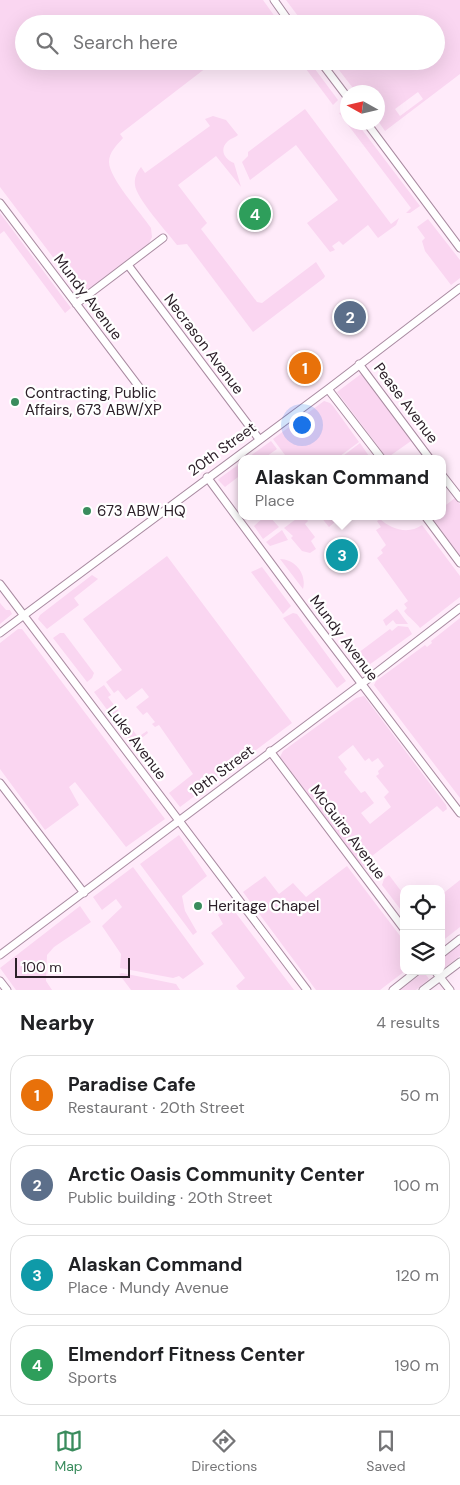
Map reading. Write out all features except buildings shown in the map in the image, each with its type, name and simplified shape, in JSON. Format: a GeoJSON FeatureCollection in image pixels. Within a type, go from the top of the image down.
{"type":"FeatureCollection","features":[{"type":"Feature","properties":{"kind":"street"},"geometry":{"type":"LineString","coordinates":[[274,0],[285,15]]}},
{"type":"Feature","properties":{"kind":"street"},"geometry":{"type":"LineString","coordinates":[[327,70],[340,87]]}},
{"type":"Feature","properties":{"kind":"street"},"geometry":{"type":"LineString","coordinates":[[372,130],[460,248]]}},
{"type":"Feature","properties":{"kind":"street","name":"Mundy Avenue"},"geometry":{"type":"LineString","coordinates":[[0,203],[155,408]]}},
{"type":"Feature","properties":{"kind":"street"},"geometry":{"type":"LineString","coordinates":[[76,304],[163,238]]}},
{"type":"Feature","properties":{"kind":"street","name":"Necrason Avenue"},"geometry":{"type":"LineString","coordinates":[[128,265],[259,439]]}},
{"type":"Feature","properties":{"kind":"street","name":"20th Street"},"geometry":{"type":"LineString","coordinates":[[0,633],[207,477],[328,389],[460,288]]}},
{"type":"Feature","properties":{"kind":"street","name":"Pease Avenue"},"geometry":{"type":"LineString","coordinates":[[359,364],[427,455]]}},
{"type":"Feature","properties":{"kind":"street"},"geometry":{"type":"LineString","coordinates":[[328,389],[379,455]]}},
{"type":"Feature","properties":{"kind":"street","name":"Mundy Avenue"},"geometry":{"type":"LineString","coordinates":[[207,477],[238,519]]}},
{"type":"Feature","properties":{"kind":"street"},"geometry":{"type":"LineString","coordinates":[[446,480],[460,498]]}},
{"type":"Feature","properties":{"kind":"street","name":"Mundy Avenue"},"geometry":{"type":"LineString","coordinates":[[239,520],[460,813]]}},
{"type":"Feature","properties":{"kind":"street"},"geometry":{"type":"LineString","coordinates":[[428,520],[460,563]]}},
{"type":"Feature","properties":{"kind":"street","name":"Luke Avenue"},"geometry":{"type":"LineString","coordinates":[[0,584],[307,990]]}},
{"type":"Feature","properties":{"kind":"street","name":"19th Street"},"geometry":{"type":"LineString","coordinates":[[0,955],[460,608]]}},
{"type":"Feature","properties":{"kind":"street","name":"McGuire Avenue"},"geometry":{"type":"LineString","coordinates":[[270,751],[400,924]]}},
{"type":"Feature","properties":{"kind":"street"},"geometry":{"type":"LineString","coordinates":[[0,783],[84,893]]}},
{"type":"Feature","properties":{"kind":"street"},"geometry":{"type":"LineString","coordinates":[[445,951],[460,939]]}},
{"type":"Feature","properties":{"kind":"street"},"geometry":{"type":"LineString","coordinates":[[445,970],[460,962]]}},
{"type":"Feature","properties":{"kind":"street"},"geometry":{"type":"LineString","coordinates":[[392,990],[413,975]]}},
{"type":"Feature","properties":{"kind":"street"},"geometry":{"type":"LineString","coordinates":[[423,990],[436,975]]}},
{"type":"Feature","properties":{"kind":"street"},"geometry":{"type":"LineString","coordinates":[[438,975],[450,990]]}},
{"type":"Feature","properties":{"kind":"street"},"geometry":{"type":"LineString","coordinates":[[0,981],[7,990]]}},
{"type":"Feature","properties":{"kind":"shaded area"},"geometry":{"type":"Polygon","coordinates":[[[0,0],[263,0],[274,15],[15,15],[15,70],[203,70],[120,134],[123,138],[110,155],[110,169],[151,228],[152,237],[149,243],[86,291],[77,289],[0,187],[0,0]]]}},
{"type":"Feature","properties":{"kind":"shaded area"},"geometry":{"type":"Polygon","coordinates":[[[286,0],[460,0],[460,74],[385,131],[385,85],[351,85],[339,70],[445,70],[445,15],[297,15],[286,0]],[[418,92],[395,109],[400,116],[423,99],[418,92]]]}},
{"type":"Feature","properties":{"kind":"shaded area"},"geometry":{"type":"Polygon","coordinates":[[[307,70],[316,70],[338,100],[333,105],[307,70]]]}},
{"type":"Feature","properties":{"kind":"shaded area"},"geometry":{"type":"Polygon","coordinates":[[[305,109],[391,224],[399,218],[396,225],[378,238],[368,225],[343,245],[339,241],[332,246],[335,250],[330,252],[307,223],[338,200],[296,145],[250,180],[242,162],[248,156],[248,152],[305,109]]]}},
{"type":"Feature","properties":{"kind":"shaded area"},"geometry":{"type":"Polygon","coordinates":[[[213,116],[226,120],[238,135],[225,144],[223,150],[225,156],[234,163],[241,187],[216,156],[178,185],[207,223],[201,229],[257,302],[262,303],[316,262],[325,276],[253,332],[187,244],[177,245],[146,207],[135,185],[136,175],[141,167],[145,173],[210,126],[205,119],[213,116]]]}},
{"type":"Feature","properties":{"kind":"shaded area"},"geometry":{"type":"Polygon","coordinates":[[[352,130],[362,130],[420,206],[410,213],[406,213],[411,208],[352,130]]]}},
{"type":"Feature","properties":{"kind":"shaded area"},"geometry":{"type":"Polygon","coordinates":[[[0,213],[71,308],[65,313],[4,231],[0,234],[0,213]]]}},
{"type":"Feature","properties":{"kind":"shaded area"},"geometry":{"type":"Polygon","coordinates":[[[428,219],[460,260],[460,278],[451,285],[425,251],[422,241],[425,238],[417,227],[428,219]]]}},
{"type":"Feature","properties":{"kind":"shaded area"},"geometry":{"type":"Polygon","coordinates":[[[361,374],[411,441],[391,455],[385,455],[337,392],[361,374]]]}},
{"type":"Feature","properties":{"kind":"shaded area"},"geometry":{"type":"Polygon","coordinates":[[[324,401],[333,406],[359,442],[341,455],[285,455],[273,439],[324,401]]]}},
{"type":"Feature","properties":{"kind":"shaded area"},"geometry":{"type":"Polygon","coordinates":[[[271,441],[277,449],[269,455],[252,455],[271,441]]]}},
{"type":"Feature","properties":{"kind":"shaded area"},"geometry":{"type":"Polygon","coordinates":[[[360,443],[368,455],[344,455],[360,443]]]}},
{"type":"Feature","properties":{"kind":"shaded area"},"geometry":{"type":"Polygon","coordinates":[[[238,465],[238,477],[225,487],[218,480],[238,465]]]}},
{"type":"Feature","properties":{"kind":"shaded area"},"geometry":{"type":"Polygon","coordinates":[[[455,498],[460,504],[460,556],[434,520],[446,520],[446,505],[455,498]]]}},
{"type":"Feature","properties":{"kind":"shaded area"},"geometry":{"type":"Polygon","coordinates":[[[261,520],[273,520],[279,527],[263,539],[254,526],[261,520]]]}},
{"type":"Feature","properties":{"kind":"shaded area"},"geometry":{"type":"Polygon","coordinates":[[[295,520],[307,520],[305,524],[315,537],[311,541],[316,549],[310,553],[302,551],[291,538],[293,536],[284,528],[295,520]]]}},
{"type":"Feature","properties":{"kind":"shaded area"},"geometry":{"type":"Polygon","coordinates":[[[323,520],[337,520],[329,527],[323,520]]]}},
{"type":"Feature","properties":{"kind":"shaded area"},"geometry":{"type":"Polygon","coordinates":[[[381,520],[389,526],[400,530],[411,530],[422,525],[460,576],[460,597],[420,628],[404,611],[407,608],[404,604],[408,601],[377,558],[383,553],[381,550],[386,545],[376,530],[381,527],[377,521],[381,520]]]}},
{"type":"Feature","properties":{"kind":"shaded area"},"geometry":{"type":"Polygon","coordinates":[[[282,530],[288,540],[270,546],[266,542],[282,530]]]}},
{"type":"Feature","properties":{"kind":"shaded area"},"geometry":{"type":"Polygon","coordinates":[[[167,556],[292,723],[180,807],[169,793],[193,774],[159,725],[155,727],[152,724],[155,722],[147,712],[143,715],[136,707],[149,697],[142,688],[126,700],[118,690],[114,693],[106,682],[122,670],[83,619],[167,556]]]}},
{"type":"Feature","properties":{"kind":"shaded area"},"geometry":{"type":"Polygon","coordinates":[[[280,559],[290,562],[299,568],[304,583],[303,589],[280,559]]]}},
{"type":"Feature","properties":{"kind":"shaded area"},"geometry":{"type":"Polygon","coordinates":[[[262,567],[291,606],[283,614],[251,572],[262,567]]]}},
{"type":"Feature","properties":{"kind":"shaded area"},"geometry":{"type":"Polygon","coordinates":[[[92,575],[98,579],[74,598],[79,605],[47,629],[38,619],[40,615],[92,575]]]}},
{"type":"Feature","properties":{"kind":"shaded area"},"geometry":{"type":"Polygon","coordinates":[[[0,603],[6,610],[10,610],[12,614],[0,624],[0,603]]]}},
{"type":"Feature","properties":{"kind":"shaded area"},"geometry":{"type":"Polygon","coordinates":[[[397,609],[408,624],[396,624],[393,620],[386,626],[383,620],[397,609]]]}},
{"type":"Feature","properties":{"kind":"shaded area"},"geometry":{"type":"Polygon","coordinates":[[[293,613],[297,614],[346,681],[337,688],[283,618],[293,613]]]}},
{"type":"Feature","properties":{"kind":"shaded area"},"geometry":{"type":"Polygon","coordinates":[[[460,618],[460,798],[374,685],[376,681],[425,645],[427,647],[432,643],[431,641],[460,618]]]}},
{"type":"Feature","properties":{"kind":"shaded area"},"geometry":{"type":"Polygon","coordinates":[[[398,626],[408,627],[412,634],[362,670],[354,656],[390,629],[392,631],[398,626]]]}},
{"type":"Feature","properties":{"kind":"shaded area"},"geometry":{"type":"Polygon","coordinates":[[[18,629],[22,629],[165,819],[126,847],[75,782],[69,787],[79,805],[45,830],[0,769],[0,643],[18,629]]]}},
{"type":"Feature","properties":{"kind":"shaded area"},"geometry":{"type":"Polygon","coordinates":[[[60,633],[64,633],[94,673],[87,682],[53,638],[60,633]]]}},
{"type":"Feature","properties":{"kind":"shaded area"},"geometry":{"type":"Polygon","coordinates":[[[104,685],[111,695],[108,697],[138,737],[147,731],[148,733],[133,745],[94,692],[104,685]]]}},
{"type":"Feature","properties":{"kind":"shaded area"},"geometry":{"type":"Polygon","coordinates":[[[364,696],[446,805],[447,809],[443,812],[437,806],[368,859],[372,867],[366,869],[361,865],[280,757],[283,751],[356,698],[364,696]],[[353,745],[338,757],[347,769],[344,772],[361,793],[365,791],[374,803],[361,813],[370,824],[391,807],[384,797],[389,792],[376,776],[379,774],[378,771],[384,766],[378,758],[372,762],[369,758],[365,761],[353,745]]]}},
{"type":"Feature","properties":{"kind":"shaded area"},"geometry":{"type":"Polygon","coordinates":[[[179,835],[207,876],[182,896],[185,911],[197,932],[193,935],[140,864],[179,835]]]}},
{"type":"Feature","properties":{"kind":"shaded area"},"geometry":{"type":"Polygon","coordinates":[[[347,866],[400,936],[400,975],[380,990],[316,990],[243,892],[265,876],[279,894],[293,883],[306,897],[347,866]]]}},
{"type":"Feature","properties":{"kind":"shaded area"},"geometry":{"type":"Polygon","coordinates":[[[133,867],[204,964],[183,979],[179,976],[173,978],[120,968],[121,954],[102,926],[122,907],[116,899],[102,910],[93,897],[133,867]]]}},
{"type":"Feature","properties":{"kind":"shaded area"},"geometry":{"type":"Polygon","coordinates":[[[389,875],[400,890],[400,909],[382,885],[384,879],[389,875]]]}},
{"type":"Feature","properties":{"kind":"shaded area"},"geometry":{"type":"Polygon","coordinates":[[[460,880],[460,927],[445,939],[445,930],[445,892],[460,880]]]}},
{"type":"Feature","properties":{"kind":"shaded area"},"geometry":{"type":"Polygon","coordinates":[[[229,904],[294,990],[239,990],[236,986],[245,978],[211,933],[223,924],[218,915],[229,904]]]}},
{"type":"Feature","properties":{"kind":"shaded area"},"geometry":{"type":"Polygon","coordinates":[[[80,906],[91,922],[54,947],[47,955],[46,981],[52,990],[16,990],[0,968],[80,906]]]}},
{"type":"Feature","properties":{"kind":"shaded area"},"geometry":{"type":"Polygon","coordinates":[[[460,944],[460,956],[445,967],[445,955],[460,944]]]}},
{"type":"Feature","properties":{"kind":"shaded area"},"geometry":{"type":"Polygon","coordinates":[[[122,973],[176,984],[180,990],[131,990],[119,974],[122,973]]]}},
{"type":"Feature","properties":{"kind":"shaded area"},"geometry":{"type":"Polygon","coordinates":[[[420,975],[426,975],[429,979],[416,990],[400,990],[420,975]]]}},
{"type":"Feature","properties":{"kind":"place","name":"Elmendorf Fitness Center"},"geometry":{"type":"Point","coordinates":[255,214]}},
{"type":"Feature","properties":{"kind":"place","name":"Arctic Oasis Community Center"},"geometry":{"type":"Point","coordinates":[350,317]}},
{"type":"Feature","properties":{"kind":"place","name":"Paradise Cafe"},"geometry":{"type":"Point","coordinates":[305,368]}},
{"type":"Feature","properties":{"kind":"place","name":"Contracting, Public Affairs, 673 ABW/XP"},"geometry":{"type":"Point","coordinates":[15,402]}},
{"type":"Feature","properties":{"kind":"place","name":"673 ABW HQ"},"geometry":{"type":"Point","coordinates":[87,511]}},
{"type":"Feature","properties":{"kind":"place","name":"Alaskan Command"},"geometry":{"type":"Point","coordinates":[342,555]}},
{"type":"Feature","properties":{"kind":"place","name":"Heritage Chapel"},"geometry":{"type":"Point","coordinates":[198,906]}}]}
